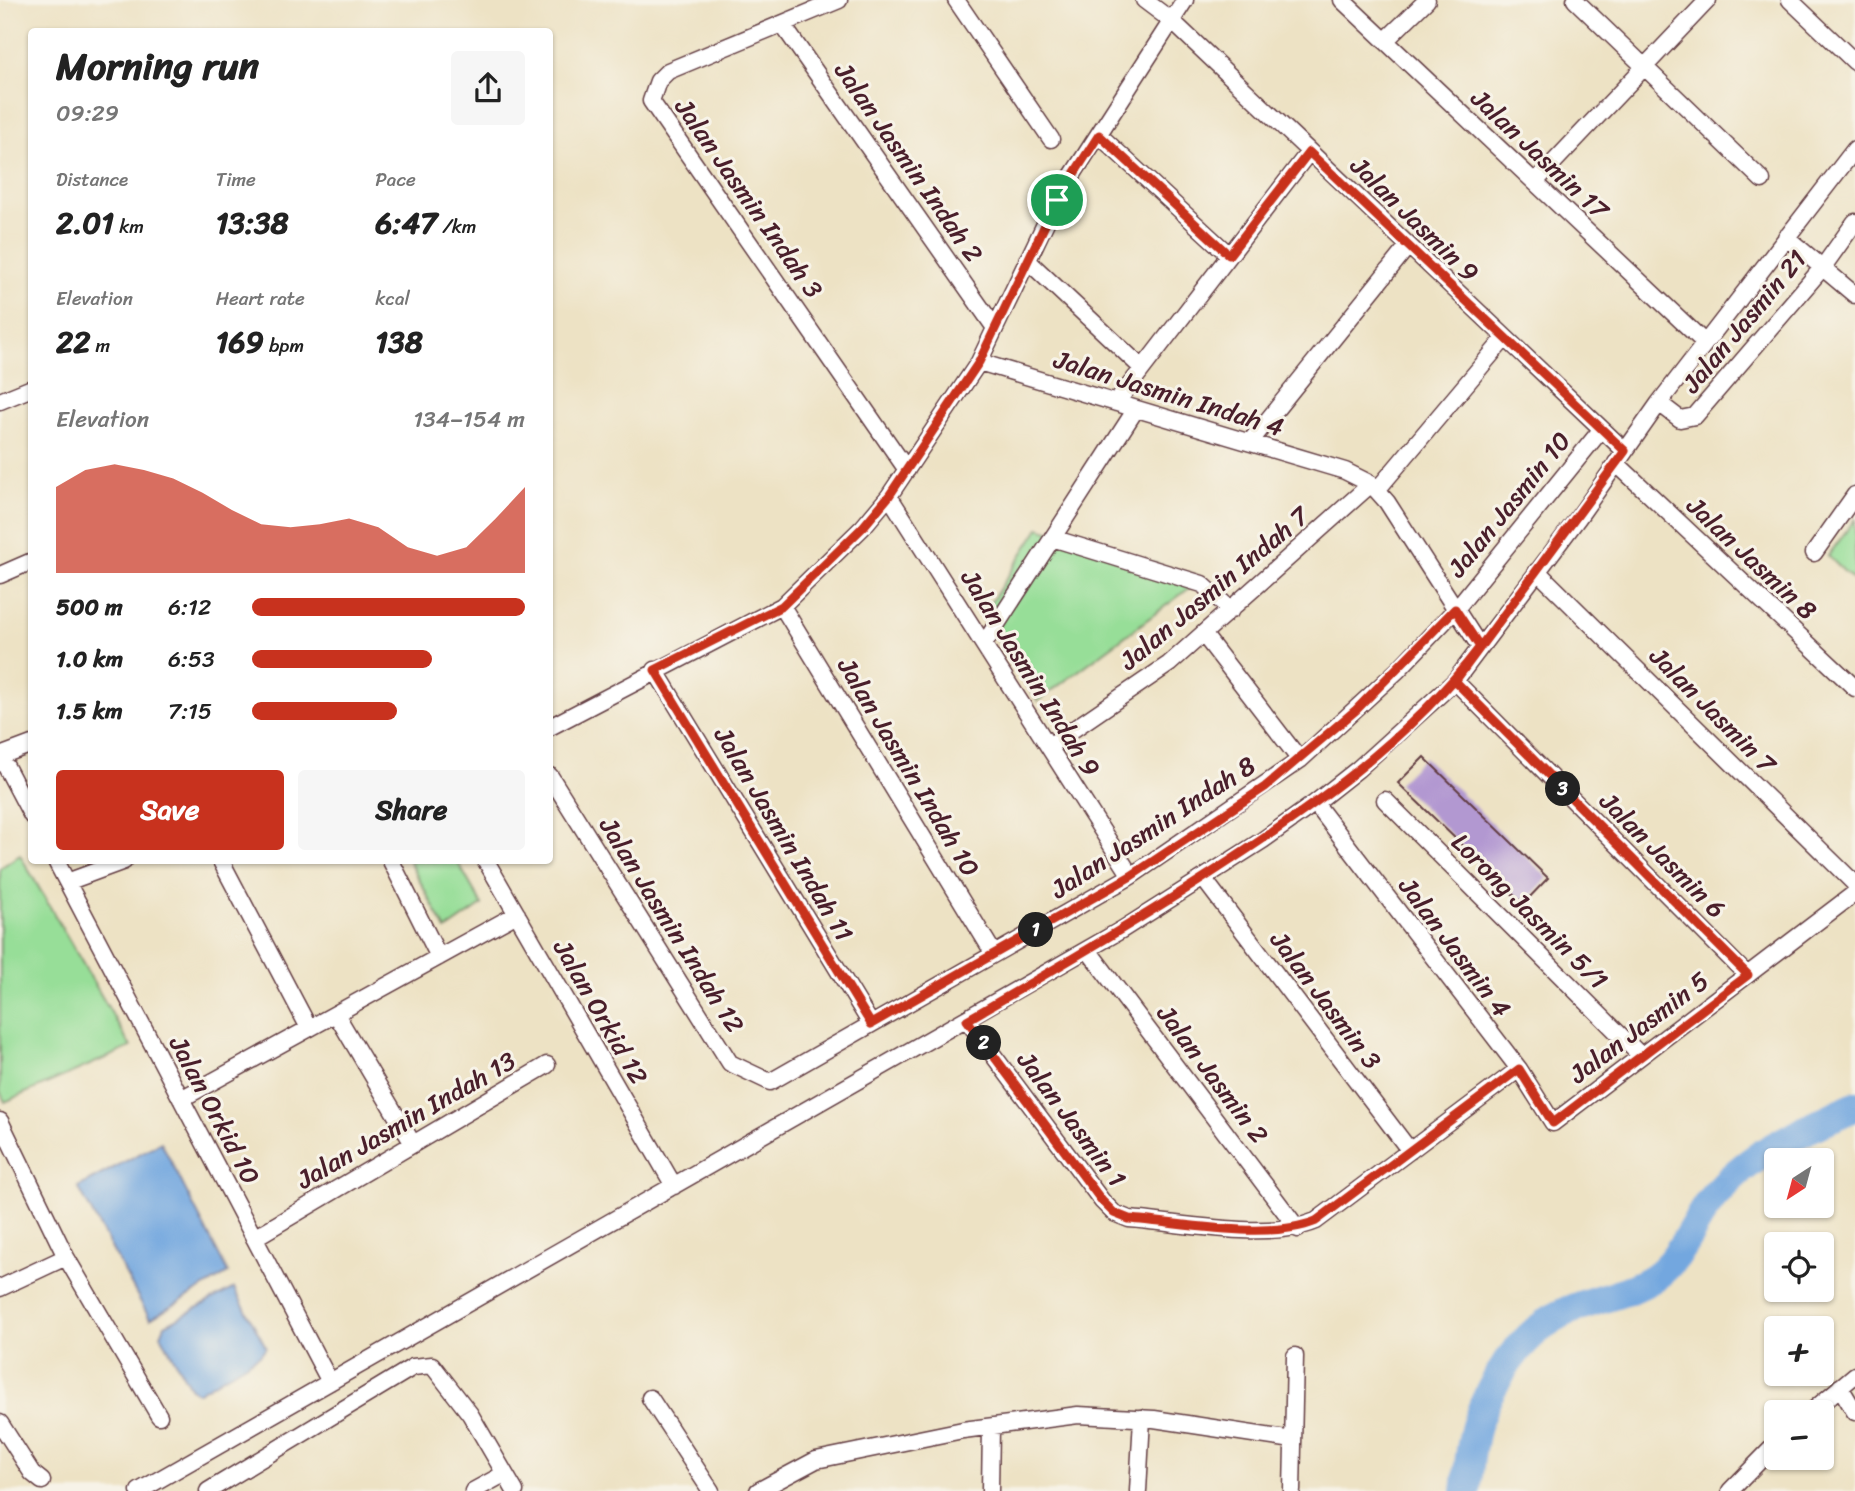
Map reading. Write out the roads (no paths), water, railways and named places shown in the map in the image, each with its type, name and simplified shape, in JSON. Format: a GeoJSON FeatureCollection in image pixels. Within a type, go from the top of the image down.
{"type":"FeatureCollection","features":[{"type":"Feature","properties":{"kind":"street","name":"Jalan Jasmin Indah 3"},"geometry":{"type":"LineString","coordinates":[[839,0],[668,71],[658,81],[651,101],[907,470]]}},
{"type":"Feature","properties":{"kind":"street"},"geometry":{"type":"LineString","coordinates":[[956,0],[1051,139]]}},
{"type":"Feature","properties":{"kind":"street"},"geometry":{"type":"LineString","coordinates":[[1143,0],[1171,21]]}},
{"type":"Feature","properties":{"kind":"street"},"geometry":{"type":"LineString","coordinates":[[553,725],[782,606],[863,527],[889,496],[979,362],[1057,200],[1185,0]]}},
{"type":"Feature","properties":{"kind":"street","name":"Jalan Jasmin 17"},"geometry":{"type":"LineString","coordinates":[[1342,0],[1705,343]]}},
{"type":"Feature","properties":{"kind":"street"},"geometry":{"type":"LineString","coordinates":[[1385,41],[1427,0]]}},
{"type":"Feature","properties":{"kind":"street"},"geometry":{"type":"LineString","coordinates":[[1576,0],[1762,180]]}},
{"type":"Feature","properties":{"kind":"street"},"geometry":{"type":"LineString","coordinates":[[1535,182],[1708,0]]}},
{"type":"Feature","properties":{"kind":"street"},"geometry":{"type":"LineString","coordinates":[[1790,0],[1855,62]]}},
{"type":"Feature","properties":{"kind":"street","name":"Jalan Jasmin 9"},"geometry":{"type":"LineString","coordinates":[[1171,21],[1601,430],[1620,457]]}},
{"type":"Feature","properties":{"kind":"street","name":"Jalan Jasmin Indah 2"},"geometry":{"type":"LineString","coordinates":[[782,24],[995,328]]}},
{"type":"Feature","properties":{"kind":"street"},"geometry":{"type":"LineString","coordinates":[[1099,135],[1229,255]]}},
{"type":"Feature","properties":{"kind":"street"},"geometry":{"type":"LineString","coordinates":[[139,1491],[1088,950],[1315,803],[1358,769],[1455,681],[1659,403],[1855,149]]}},
{"type":"Feature","properties":{"kind":"street"},"geometry":{"type":"LineString","coordinates":[[1116,403],[1309,152]]}},
{"type":"Feature","properties":{"kind":"street","name":"Jalan Jasmin 21"},"geometry":{"type":"LineString","coordinates":[[1659,403],[1680,419],[1696,416],[1822,267],[1855,222]]}},
{"type":"Feature","properties":{"kind":"street"},"geometry":{"type":"LineString","coordinates":[[1786,237],[1855,295]]}},
{"type":"Feature","properties":{"kind":"street"},"geometry":{"type":"LineString","coordinates":[[1250,442],[1408,246]]}},
{"type":"Feature","properties":{"kind":"street"},"geometry":{"type":"LineString","coordinates":[[1027,260],[1142,368]]}},
{"type":"Feature","properties":{"kind":"street","name":"Jalan Jasmin Indah 7"},"geometry":{"type":"LineString","coordinates":[[1049,746],[1169,664],[1374,488],[1505,338]]}},
{"type":"Feature","properties":{"kind":"street","name":"Jalan Jasmin Indah 4"},"geometry":{"type":"LineString","coordinates":[[979,362],[1345,471],[1374,488]]}},
{"type":"Feature","properties":{"kind":"street"},"geometry":{"type":"LineString","coordinates":[[0,401],[28,391]]}},
{"type":"Feature","properties":{"kind":"street"},"geometry":{"type":"LineString","coordinates":[[984,645],[1136,409]]}},
{"type":"Feature","properties":{"kind":"street","name":"Jalan Jasmin 10"},"geometry":{"type":"LineString","coordinates":[[1455,609],[1601,430]]}},
{"type":"Feature","properties":{"kind":"street","name":"Jalan Jasmin 8"},"geometry":{"type":"LineString","coordinates":[[1620,457],[1855,688]]}},
{"type":"Feature","properties":{"kind":"street"},"geometry":{"type":"LineString","coordinates":[[1374,488],[1387,502],[1480,647]]}},
{"type":"Feature","properties":{"kind":"street"},"geometry":{"type":"LineString","coordinates":[[1814,552],[1855,495]]}},
{"type":"Feature","properties":{"kind":"street","name":"Jalan Jasmin Indah 9"},"geometry":{"type":"LineString","coordinates":[[889,496],[1131,876]]}},
{"type":"Feature","properties":{"kind":"street"},"geometry":{"type":"LineString","coordinates":[[1052,538],[1202,584],[1231,610]]}},
{"type":"Feature","properties":{"kind":"street"},"geometry":{"type":"LineString","coordinates":[[0,575],[28,563]]}},
{"type":"Feature","properties":{"kind":"street","name":"Jalan Jasmin 7"},"geometry":{"type":"LineString","coordinates":[[1537,571],[1855,884]]}},
{"type":"Feature","properties":{"kind":"street","name":"Jalan Jasmin Indah 10"},"geometry":{"type":"LineString","coordinates":[[782,606],[994,954]]}},
{"type":"Feature","properties":{"kind":"street","name":"Jalan Jasmin Indah 8"},"geometry":{"type":"LineString","coordinates":[[769,1082],[1131,876],[1300,760],[1398,670],[1455,609]]}},
{"type":"Feature","properties":{"kind":"street"},"geometry":{"type":"LineString","coordinates":[[1203,635],[1300,760]]}},
{"type":"Feature","properties":{"kind":"street","name":"Jalan Jasmin Indah 11"},"geometry":{"type":"LineString","coordinates":[[655,670],[871,1024]]}},
{"type":"Feature","properties":{"kind":"street","name":"Jalan Jasmin 6"},"geometry":{"type":"LineString","coordinates":[[1455,681],[1748,975]]}},
{"type":"Feature","properties":{"kind":"street"},"geometry":{"type":"LineString","coordinates":[[28,746],[0,756],[28,808]]}},
{"type":"Feature","properties":{"kind":"street","name":"Jalan Jasmin Indah 12"},"geometry":{"type":"LineString","coordinates":[[553,781],[730,1063],[769,1082]]}},
{"type":"Feature","properties":{"kind":"street","name":"Lorong Jasmin 5/1"},"geometry":{"type":"LineString","coordinates":[[1385,800],[1641,1056]]}},
{"type":"Feature","properties":{"kind":"street","name":"Jalan Jasmin 4"},"geometry":{"type":"LineString","coordinates":[[1315,803],[1519,1069],[1553,1123]]}},
{"type":"Feature","properties":{"kind":"street","name":"Jalan Orkid 10"},"geometry":{"type":"LineString","coordinates":[[58,864],[330,1382]]}},
{"type":"Feature","properties":{"kind":"street"},"geometry":{"type":"LineString","coordinates":[[67,882],[116,864]]}},
{"type":"Feature","properties":{"kind":"street"},"geometry":{"type":"LineString","coordinates":[[223,864],[309,1028]]}},
{"type":"Feature","properties":{"kind":"street"},"geometry":{"type":"LineString","coordinates":[[392,864],[439,957]]}},
{"type":"Feature","properties":{"kind":"street","name":"Jalan Orkid 12"},"geometry":{"type":"LineString","coordinates":[[488,864],[674,1186]]}},
{"type":"Feature","properties":{"kind":"street","name":"Jalan Jasmin 3"},"geometry":{"type":"LineString","coordinates":[[1203,878],[1410,1151]]}},
{"type":"Feature","properties":{"kind":"street","name":"Jalan Jasmin 5"},"geometry":{"type":"LineString","coordinates":[[1553,1123],[1855,893]]}},
{"type":"Feature","properties":{"kind":"street"},"geometry":{"type":"LineString","coordinates":[[181,1099],[517,914]]}},
{"type":"Feature","properties":{"kind":"street","name":"Jalan Jasmin 2"},"geometry":{"type":"LineString","coordinates":[[1088,950],[1298,1229]]}},
{"type":"Feature","properties":{"kind":"street"},"geometry":{"type":"LineString","coordinates":[[336,1014],[413,1144]]}},
{"type":"Feature","properties":{"kind":"street","name":"Jalan Jasmin 1"},"geometry":{"type":"LineString","coordinates":[[967,1020],[1102,1201],[1114,1213],[1129,1219],[1270,1231],[1298,1229]]}},
{"type":"Feature","properties":{"kind":"street","name":"Jalan Jasmin Indah 13"},"geometry":{"type":"LineString","coordinates":[[254,1238],[547,1065]]}},
{"type":"Feature","properties":{"kind":"street"},"geometry":{"type":"LineString","coordinates":[[1298,1229],[1316,1221],[1519,1069]]}},
{"type":"Feature","properties":{"kind":"street"},"geometry":{"type":"LineString","coordinates":[[2,1129],[66,1257],[159,1416]]}},
{"type":"Feature","properties":{"kind":"street"},"geometry":{"type":"LineString","coordinates":[[0,1288],[66,1257]]}},
{"type":"Feature","properties":{"kind":"street"},"geometry":{"type":"LineString","coordinates":[[1292,1491],[1295,1356]]}},
{"type":"Feature","properties":{"kind":"street"},"geometry":{"type":"LineString","coordinates":[[208,1491],[413,1367],[432,1365],[470,1414],[515,1491]]}},
{"type":"Feature","properties":{"kind":"street"},"geometry":{"type":"LineString","coordinates":[[1825,1400],[1855,1375]]}},
{"type":"Feature","properties":{"kind":"street"},"geometry":{"type":"LineString","coordinates":[[1840,1387],[1855,1412]]}},
{"type":"Feature","properties":{"kind":"street"},"geometry":{"type":"LineString","coordinates":[[650,1398],[711,1491]]}},
{"type":"Feature","properties":{"kind":"street"},"geometry":{"type":"LineString","coordinates":[[758,1491],[816,1460],[991,1426],[1078,1415],[1142,1418],[1293,1440]]}},
{"type":"Feature","properties":{"kind":"street"},"geometry":{"type":"LineString","coordinates":[[1138,1491],[1142,1418]]}},
{"type":"Feature","properties":{"kind":"street"},"geometry":{"type":"LineString","coordinates":[[0,1423],[32,1474],[42,1481]]}},
{"type":"Feature","properties":{"kind":"street"},"geometry":{"type":"LineString","coordinates":[[990,1491],[991,1426]]}},
{"type":"Feature","properties":{"kind":"street"},"geometry":{"type":"LineString","coordinates":[[1730,1491],[1764,1456]]}},
{"type":"Feature","properties":{"kind":"street"},"geometry":{"type":"LineString","coordinates":[[473,1491],[504,1474]]}},
{"type":"Feature","properties":{"kind":"water"},"geometry":{"type":"Polygon","coordinates":[[[161,1142],[228,1273],[150,1319],[78,1187],[161,1142]]]}},
{"type":"Feature","properties":{"kind":"water"},"geometry":{"type":"Polygon","coordinates":[[[234,1288],[266,1347],[260,1355],[197,1393],[190,1387],[161,1335],[165,1325],[234,1288]]]}},
{"type":"Feature","properties":{"kind":"waterway"},"geometry":{"type":"LineString","coordinates":[[1466,1491],[1473,1439],[1483,1407],[1509,1361],[1532,1335],[1559,1315],[1631,1289],[1653,1278],[1679,1251],[1713,1197],[1744,1167],[1797,1134],[1855,1106]]}}]}
